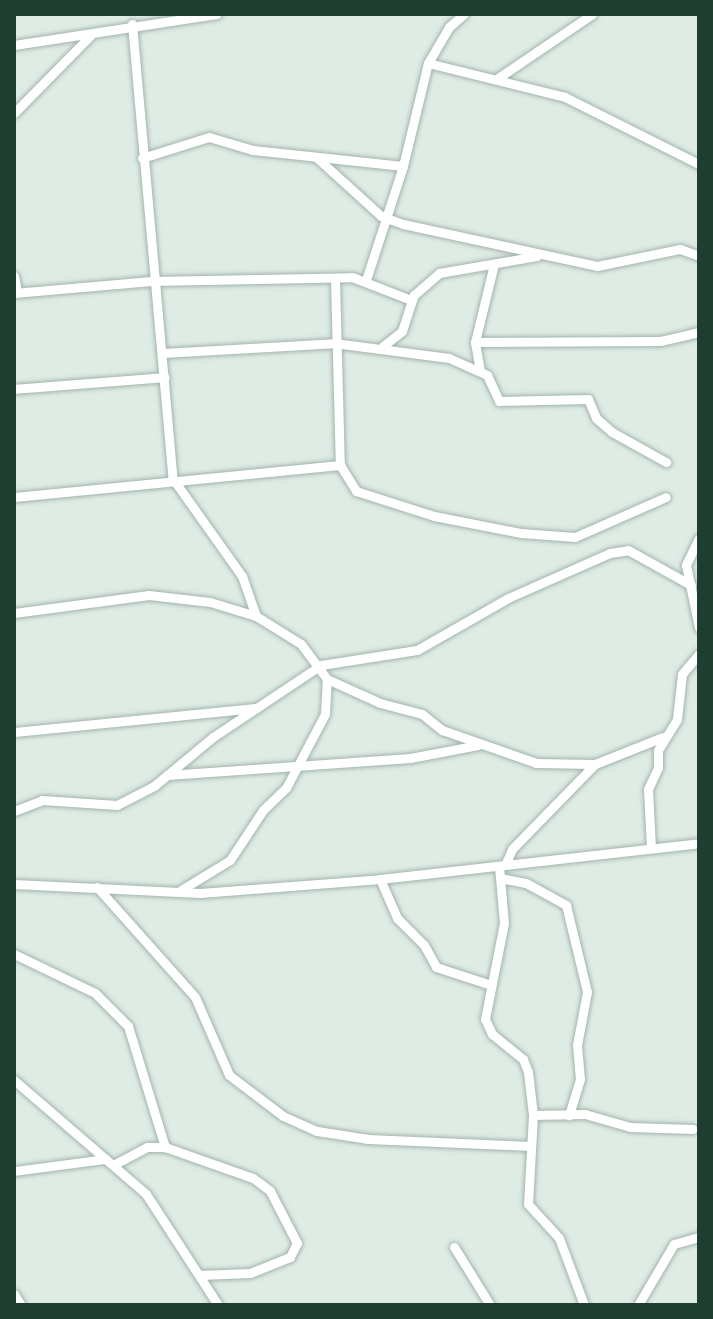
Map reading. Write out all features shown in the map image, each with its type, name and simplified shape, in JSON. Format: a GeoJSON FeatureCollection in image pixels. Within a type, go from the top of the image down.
{"type":"FeatureCollection","features":[{"type":"Feature","properties":{"kind":"street"},"geometry":{"type":"LineString","coordinates":[[14,45],[92,34],[132,24],[217,14]]}},
{"type":"Feature","properties":{"kind":"street"},"geometry":{"type":"LineString","coordinates":[[366,280],[388,219],[428,63],[449,27],[464,14]]}},
{"type":"Feature","properties":{"kind":"street"},"geometry":{"type":"LineString","coordinates":[[498,78],[592,14]]}},
{"type":"Feature","properties":{"kind":"street"},"geometry":{"type":"LineString","coordinates":[[132,24],[151,281],[163,353],[173,479],[242,576],[256,616]]}},
{"type":"Feature","properties":{"kind":"street"},"geometry":{"type":"LineString","coordinates":[[14,113],[92,34]]}},
{"type":"Feature","properties":{"kind":"street"},"geometry":{"type":"LineString","coordinates":[[428,63],[565,97],[699,164]]}},
{"type":"Feature","properties":{"kind":"street"},"geometry":{"type":"LineString","coordinates":[[142,158],[209,137],[253,150],[403,166]]}},
{"type":"Feature","properties":{"kind":"street"},"geometry":{"type":"LineString","coordinates":[[316,157],[388,219],[597,266],[680,249],[699,256]]}},
{"type":"Feature","properties":{"kind":"street"},"geometry":{"type":"LineString","coordinates":[[383,346],[402,331],[411,300],[439,273],[540,255]]}},
{"type":"Feature","properties":{"kind":"street"},"geometry":{"type":"LineString","coordinates":[[494,264],[475,342],[480,371],[499,401],[588,399],[596,418],[612,432],[666,462]]}},
{"type":"Feature","properties":{"kind":"street"},"geometry":{"type":"LineString","coordinates":[[14,276],[16,292],[151,281],[366,280],[411,300]]}},
{"type":"Feature","properties":{"kind":"street"},"geometry":{"type":"LineString","coordinates":[[335,280],[334,343],[340,465],[356,491],[383,501],[521,533],[575,537],[666,497]]}},
{"type":"Feature","properties":{"kind":"street"},"geometry":{"type":"LineString","coordinates":[[475,342],[660,341],[699,332]]}},
{"type":"Feature","properties":{"kind":"street"},"geometry":{"type":"LineString","coordinates":[[163,353],[334,343],[383,346],[449,358],[480,371]]}},
{"type":"Feature","properties":{"kind":"street"},"geometry":{"type":"LineString","coordinates":[[14,389],[165,377]]}},
{"type":"Feature","properties":{"kind":"street"},"geometry":{"type":"LineString","coordinates":[[14,497],[340,465]]}},
{"type":"Feature","properties":{"kind":"street"},"geometry":{"type":"LineString","coordinates":[[699,539],[687,556],[699,628]]}},
{"type":"Feature","properties":{"kind":"street"},"geometry":{"type":"LineString","coordinates":[[14,811],[42,800],[117,805],[167,775],[321,665],[417,650],[508,598],[610,553],[628,550],[691,585]]}},
{"type":"Feature","properties":{"kind":"street"},"geometry":{"type":"LineString","coordinates":[[14,613],[149,595],[210,602],[256,616],[301,644],[321,665],[327,679],[325,714],[302,763],[230,860],[180,891]]}},
{"type":"Feature","properties":{"kind":"street"},"geometry":{"type":"LineString","coordinates":[[651,848],[648,789],[663,737],[677,719],[682,674],[699,654]]}},
{"type":"Feature","properties":{"kind":"street"},"geometry":{"type":"LineString","coordinates":[[327,679],[380,703],[422,714],[442,730],[536,763],[595,764],[663,737]]}},
{"type":"Feature","properties":{"kind":"street"},"geometry":{"type":"LineString","coordinates":[[14,732],[259,708]]}},
{"type":"Feature","properties":{"kind":"street"},"geometry":{"type":"LineString","coordinates":[[167,775],[302,763],[410,758],[482,744]]}},
{"type":"Feature","properties":{"kind":"street"},"geometry":{"type":"LineString","coordinates":[[584,1305],[559,1238],[528,1204],[533,1115],[523,1059],[492,1034],[485,1019],[504,923],[500,878],[502,866],[512,849],[595,764]]}},
{"type":"Feature","properties":{"kind":"street"},"geometry":{"type":"LineString","coordinates":[[14,884],[180,891],[380,879],[699,843]]}},
{"type":"Feature","properties":{"kind":"street"},"geometry":{"type":"LineString","coordinates":[[500,878],[526,883],[566,905],[587,992],[577,1045],[580,1079],[569,1115]]}},
{"type":"Feature","properties":{"kind":"street"},"geometry":{"type":"LineString","coordinates":[[380,879],[397,918],[424,945],[436,967],[491,985]]}},
{"type":"Feature","properties":{"kind":"street"},"geometry":{"type":"LineString","coordinates":[[97,887],[195,997],[229,1075],[283,1116],[317,1131],[368,1139],[531,1146]]}},
{"type":"Feature","properties":{"kind":"street"},"geometry":{"type":"LineString","coordinates":[[14,954],[95,993],[128,1026],[165,1147]]}},
{"type":"Feature","properties":{"kind":"street"},"geometry":{"type":"LineString","coordinates":[[14,1080],[159,1209],[218,1305]]}},
{"type":"Feature","properties":{"kind":"street"},"geometry":{"type":"LineString","coordinates":[[533,1115],[569,1115],[671,1132],[693,1129]]}},
{"type":"Feature","properties":{"kind":"street"},"geometry":{"type":"LineString","coordinates":[[14,1171],[109,1162],[147,1147],[165,1147],[263,1184],[297,1243],[290,1257],[266,1269],[199,1275]]}},
{"type":"Feature","properties":{"kind":"street"},"geometry":{"type":"LineString","coordinates":[[638,1305],[674,1244],[699,1237]]}},
{"type":"Feature","properties":{"kind":"street"},"geometry":{"type":"LineString","coordinates":[[454,1247],[490,1305]]}},
{"type":"Feature","properties":{"kind":"street"},"geometry":{"type":"LineString","coordinates":[[14,1294],[21,1305]]}}]}
